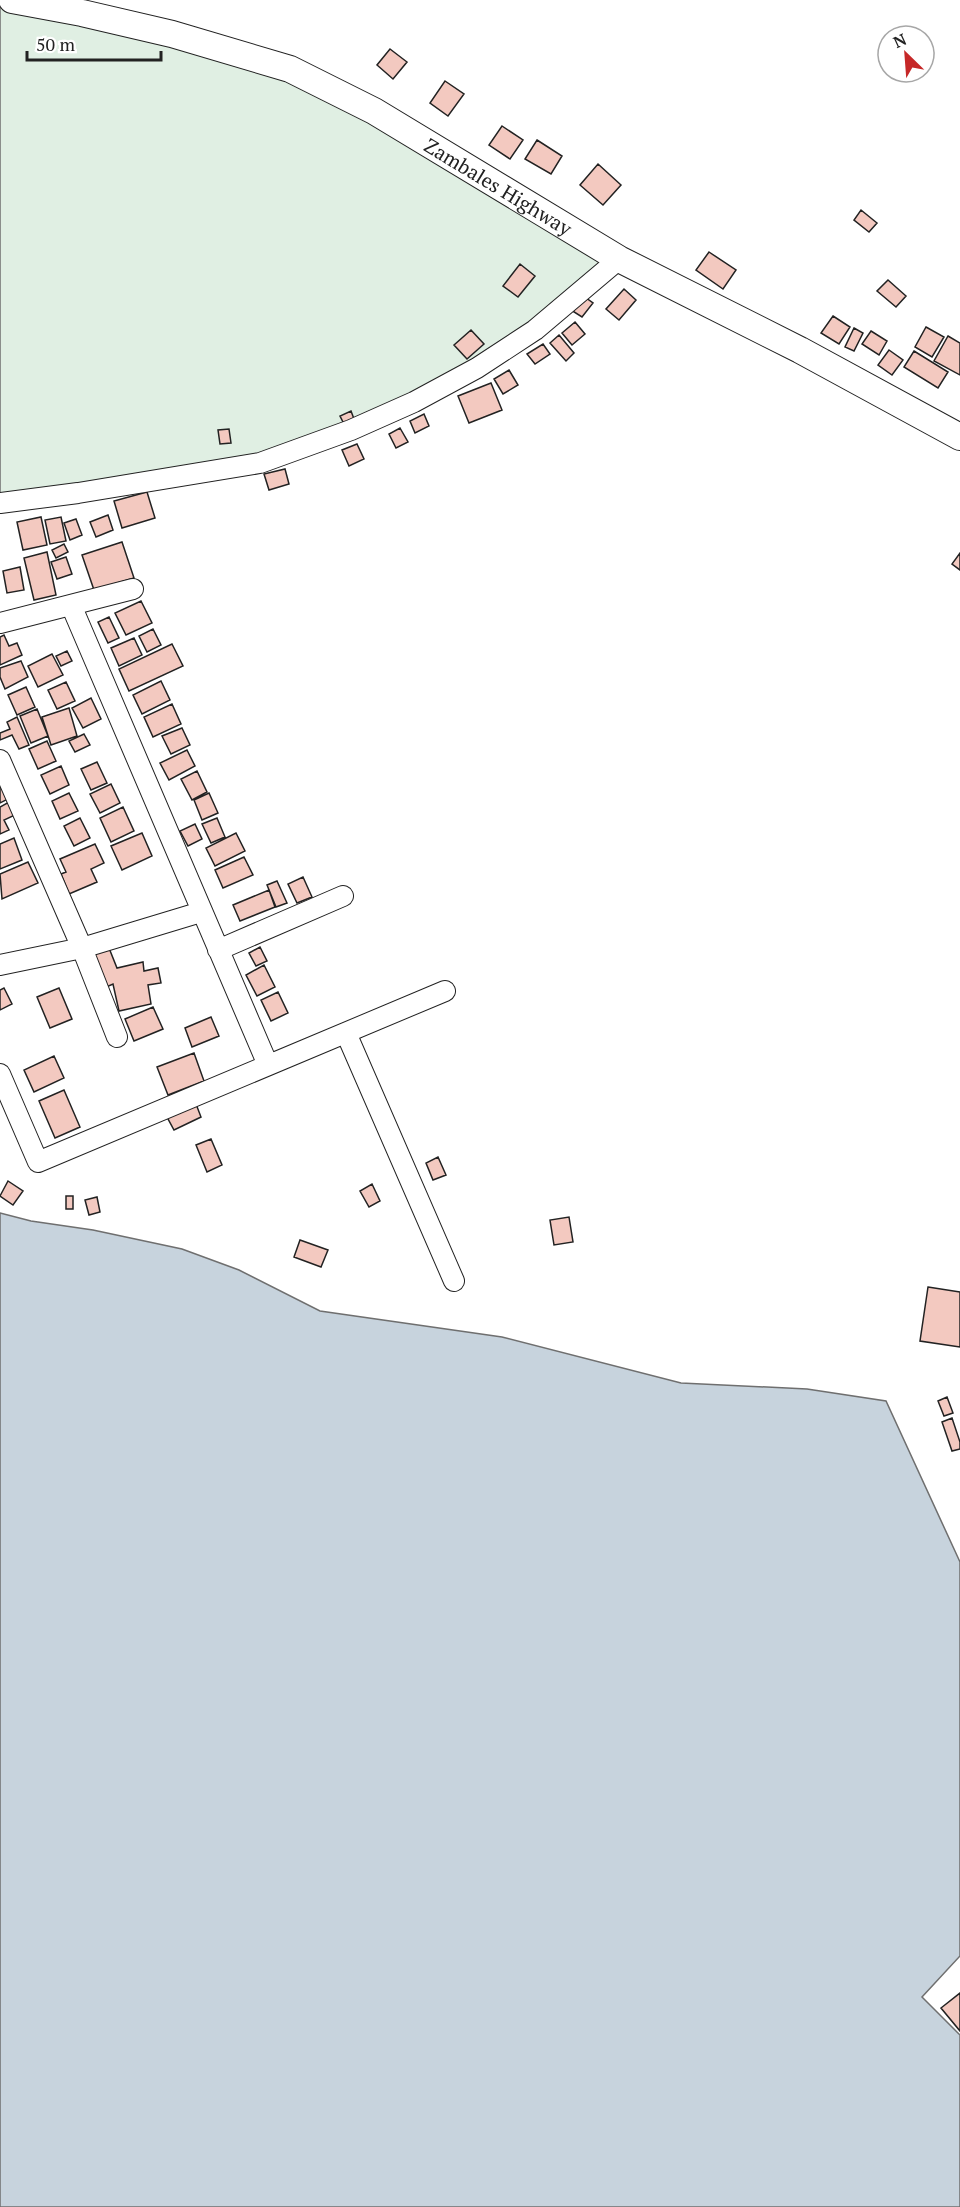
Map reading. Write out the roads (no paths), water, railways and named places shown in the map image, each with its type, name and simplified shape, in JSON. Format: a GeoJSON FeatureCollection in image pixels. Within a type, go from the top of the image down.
{"type":"FeatureCollection","features":[{"type":"Feature","properties":{"kind":"main road","name":"Zambales Highway"},"geometry":{"type":"LineString","coordinates":[[12,0],[83,7],[290,69],[374,111],[619,259],[800,350],[960,437]]}},
{"type":"Feature","properties":{"kind":"street"},"geometry":{"type":"LineString","coordinates":[[0,503],[78,493],[260,463],[351,430],[414,402],[477,368],[535,330],[619,259]]}},
{"type":"Feature","properties":{"kind":"street"},"geometry":{"type":"LineString","coordinates":[[0,623],[133,589]]}},
{"type":"Feature","properties":{"kind":"street"},"geometry":{"type":"LineString","coordinates":[[71,606],[268,1065]]}},
{"type":"Feature","properties":{"kind":"street"},"geometry":{"type":"LineString","coordinates":[[0,760],[82,948],[117,1036]]}},
{"type":"Feature","properties":{"kind":"street"},"geometry":{"type":"LineString","coordinates":[[218,950],[343,896]]}},
{"type":"Feature","properties":{"kind":"street"},"geometry":{"type":"LineString","coordinates":[[0,965],[82,948],[201,912]]}},
{"type":"Feature","properties":{"kind":"street"},"geometry":{"type":"LineString","coordinates":[[0,1074],[38,1162],[444,991]]}},
{"type":"Feature","properties":{"kind":"street"},"geometry":{"type":"LineString","coordinates":[[346,1033],[454,1281]]}}]}
